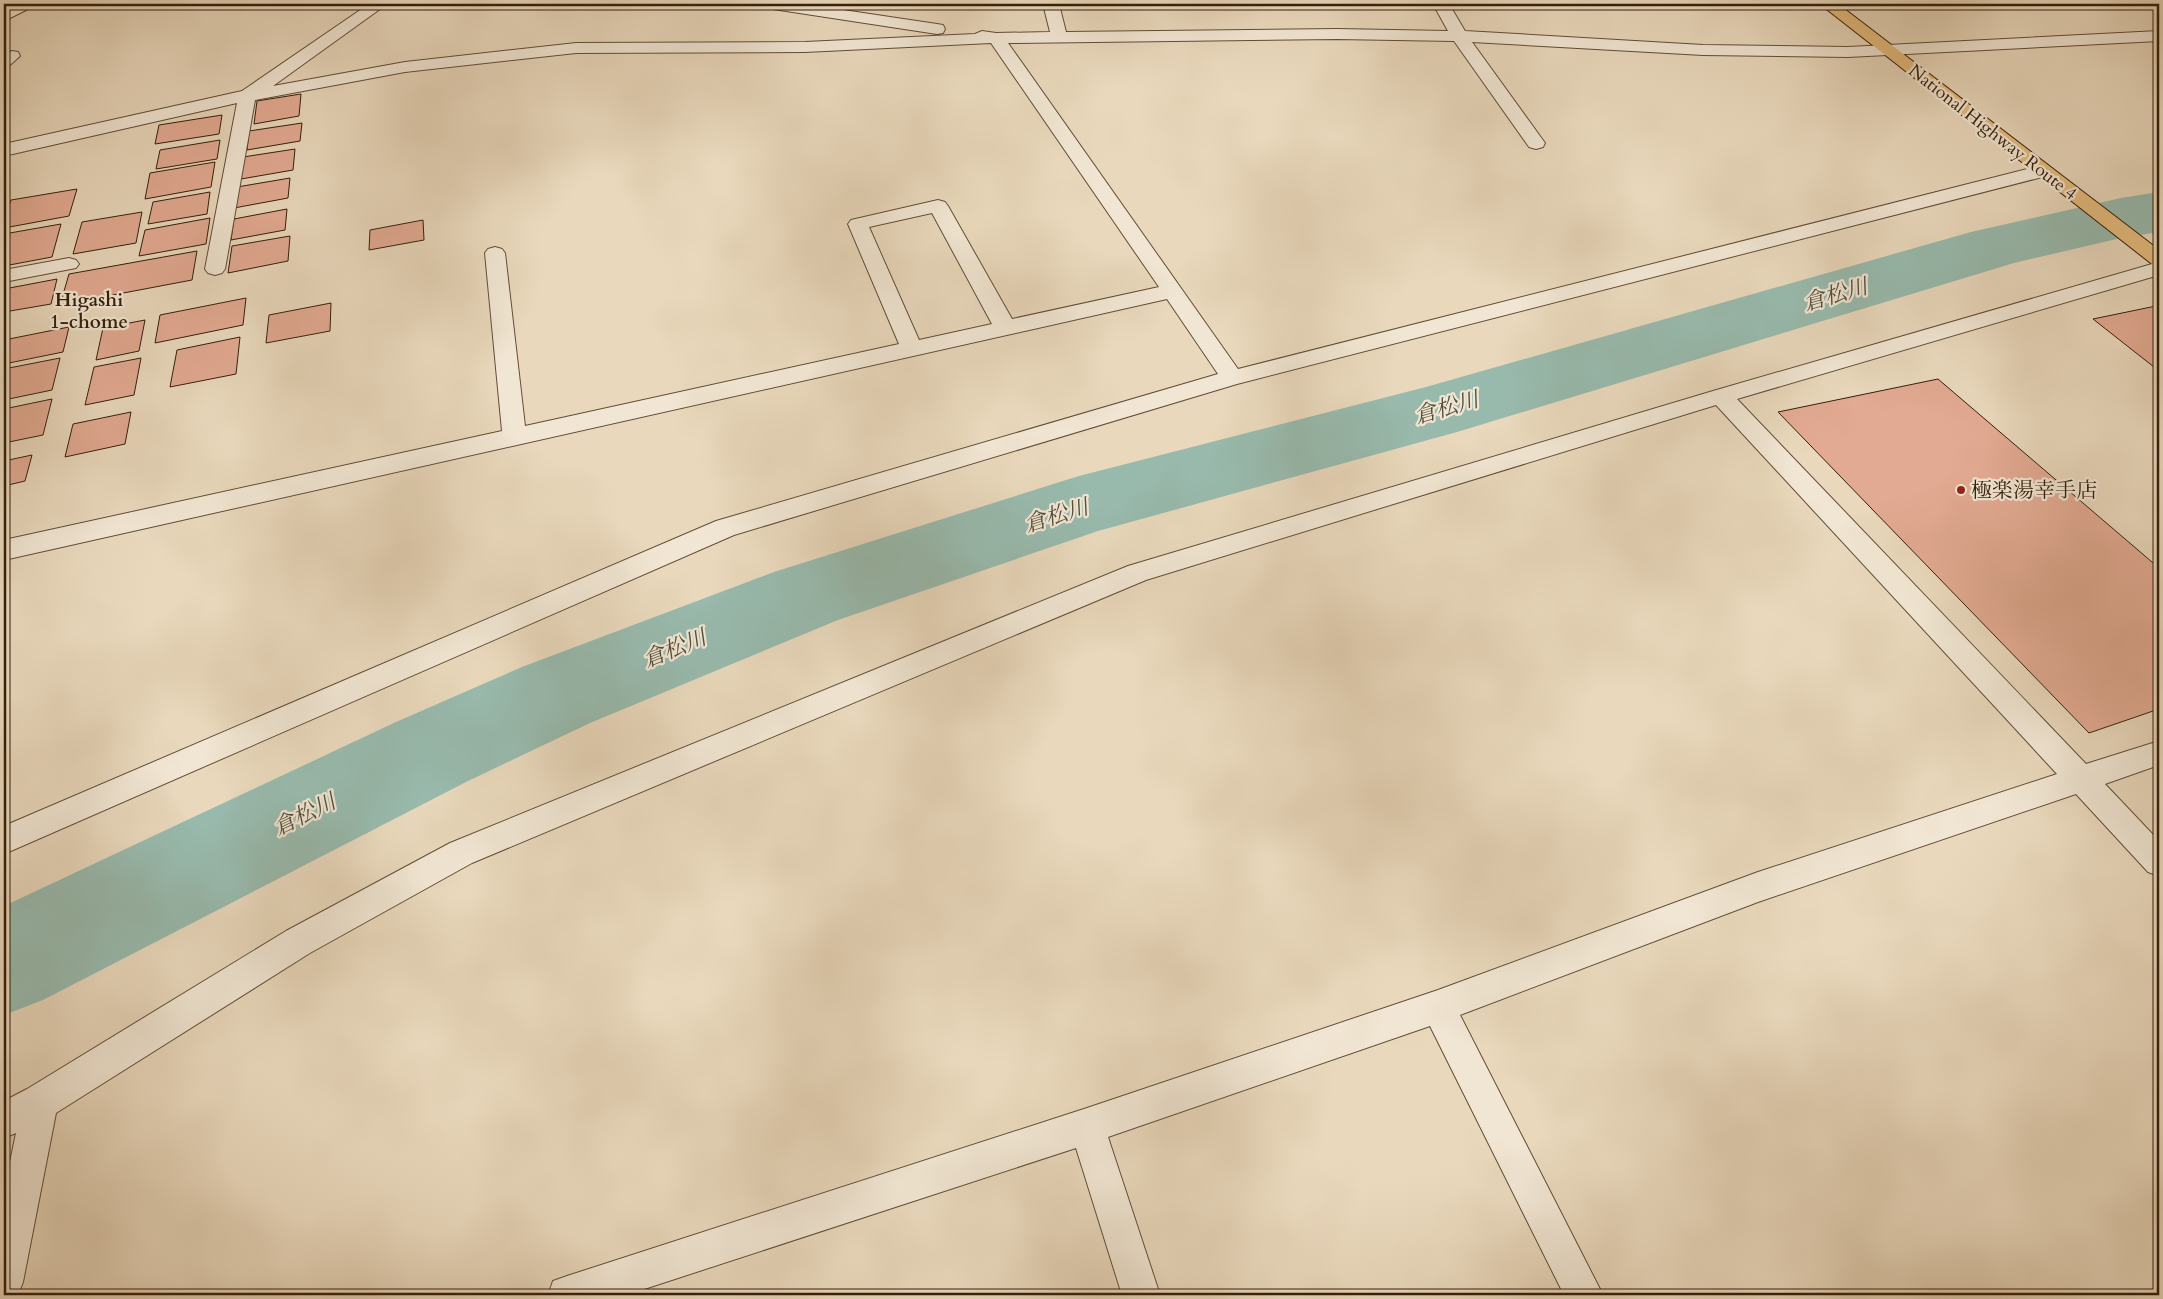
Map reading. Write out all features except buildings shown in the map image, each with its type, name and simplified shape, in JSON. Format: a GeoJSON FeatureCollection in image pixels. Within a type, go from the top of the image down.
{"type":"FeatureCollection","features":[{"type":"Feature","properties":{"kind":"highway","name":"National Highway Route 4"},"geometry":{"type":"LineString","coordinates":[[1828,4],[2159,260]]}},
{"type":"Feature","properties":{"kind":"street"},"geometry":{"type":"LineString","coordinates":[[4,16],[26,4]]}},
{"type":"Feature","properties":{"kind":"street"},"geometry":{"type":"LineString","coordinates":[[216,270],[247,96],[379,4]]}},
{"type":"Feature","properties":{"kind":"street"},"geometry":{"type":"LineString","coordinates":[[773,4],[888,15],[996,38],[1232,378]]}},
{"type":"Feature","properties":{"kind":"street"},"geometry":{"type":"LineString","coordinates":[[1051,4],[1059,37]]}},
{"type":"Feature","properties":{"kind":"street"},"geometry":{"type":"LineString","coordinates":[[1441,4],[1459,36],[1536,142]]}},
{"type":"Feature","properties":{"kind":"street"},"geometry":{"type":"LineString","coordinates":[[4,150],[247,96],[405,67],[576,48],[805,47],[996,38],[1338,34],[1459,36],[1703,50],[1889,51],[2159,36]]}},
{"type":"Feature","properties":{"kind":"street"},"geometry":{"type":"LineString","coordinates":[[4,840],[725,528],[1232,378],[2043,171]]}},
{"type":"Feature","properties":{"kind":"street"},"geometry":{"type":"LineString","coordinates":[[912,348],[858,224],[938,206],[1005,328]]}},
{"type":"Feature","properties":{"kind":"street"},"geometry":{"type":"LineString","coordinates":[[495,253],[514,436]]}},
{"type":"Feature","properties":{"kind":"street"},"geometry":{"type":"LineString","coordinates":[[4,276],[70,264]]}},
{"type":"Feature","properties":{"kind":"street"},"geometry":{"type":"LineString","coordinates":[[4,1120],[40,1102],[298,942],[461,853],[1137,573],[1720,396],[2159,268]]}},
{"type":"Feature","properties":{"kind":"street"},"geometry":{"type":"LineString","coordinates":[[4,550],[1171,291]]}},
{"type":"Feature","properties":{"kind":"street"},"geometry":{"type":"LineString","coordinates":[[1720,396],[2159,862]]}},
{"type":"Feature","properties":{"kind":"street"},"geometry":{"type":"LineString","coordinates":[[567,1295],[1086,1126],[1438,1007],[1758,887],[2159,753]]}},
{"type":"Feature","properties":{"kind":"street"},"geometry":{"type":"LineString","coordinates":[[1438,1007],[1584,1295]]}},
{"type":"Feature","properties":{"kind":"street"},"geometry":{"type":"LineString","coordinates":[[4,1282],[40,1102]]}},
{"type":"Feature","properties":{"kind":"street"},"geometry":{"type":"LineString","coordinates":[[1086,1126],[1141,1295]]}},
{"type":"Feature","properties":{"kind":"waterway","name":"倉松川"},"geometry":{"type":"LineString","coordinates":[[4,962],[431,752],[556,695],[806,596],[1079,506],[1429,413],[1995,247],[2121,218],[2159,212]]}},
{"type":"Feature","properties":{"kind":"place","name":"極楽湯幸手店"},"geometry":{"type":"Point","coordinates":[1961,490]}},
{"type":"Feature","properties":{"kind":"district","name":"Higashi 1-chome"},"geometry":{"type":"Point","coordinates":[89,310]}}]}
